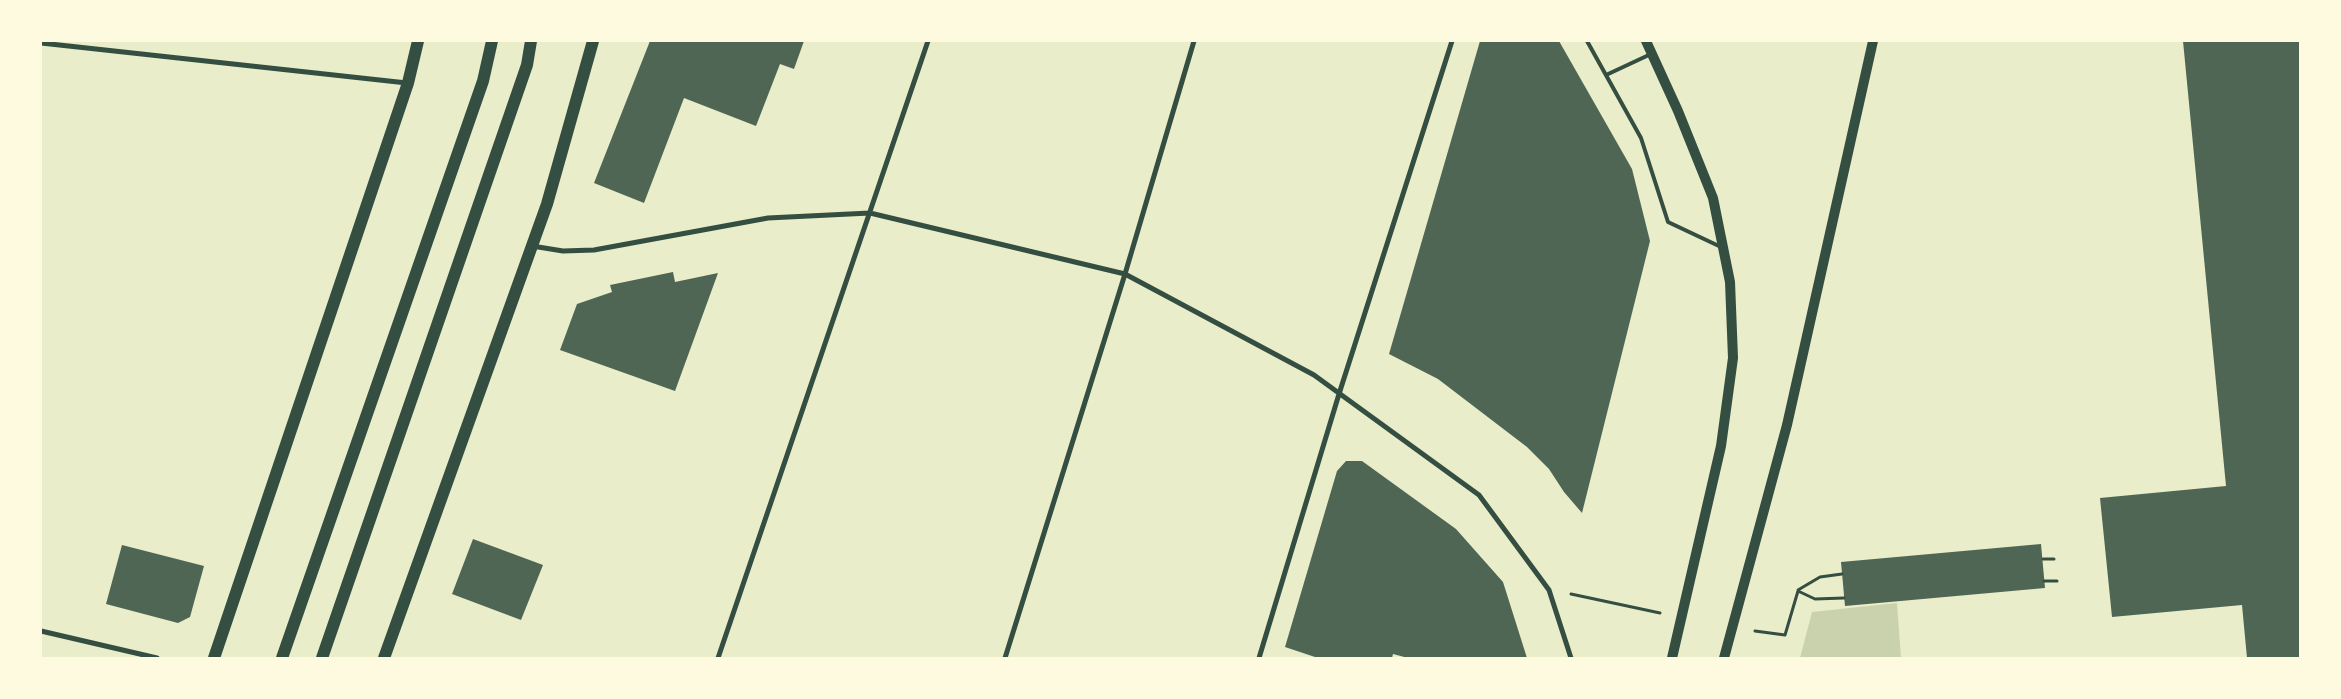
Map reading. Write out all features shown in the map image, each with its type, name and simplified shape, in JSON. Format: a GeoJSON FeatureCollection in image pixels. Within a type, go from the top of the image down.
{"type":"FeatureCollection","features":[{"type":"Feature","properties":{"kind":"main road"},"geometry":{"type":"LineString","coordinates":[[214,658],[408,83],[418,41]]}},
{"type":"Feature","properties":{"kind":"main road"},"geometry":{"type":"LineString","coordinates":[[282,658],[483,81],[492,41]]}},
{"type":"Feature","properties":{"kind":"main road"},"geometry":{"type":"LineString","coordinates":[[322,658],[527,65],[531,41]]}},
{"type":"Feature","properties":{"kind":"main road"},"geometry":{"type":"LineString","coordinates":[[384,658],[547,204],[593,41]]}},
{"type":"Feature","properties":{"kind":"main road"},"geometry":{"type":"LineString","coordinates":[[1646,41],[1678,110],[1713,198],[1730,282],[1733,358],[1721,446],[1672,658]]}},
{"type":"Feature","properties":{"kind":"main road"},"geometry":{"type":"LineString","coordinates":[[1724,658],[1787,424],[1873,41]]}},
{"type":"Feature","properties":{"kind":"street"},"geometry":{"type":"LineString","coordinates":[[718,658],[928,41]]}},
{"type":"Feature","properties":{"kind":"street"},"geometry":{"type":"LineString","coordinates":[[1005,658],[1125,274],[1194,41]]}},
{"type":"Feature","properties":{"kind":"street"},"geometry":{"type":"LineString","coordinates":[[1259,658],[1339,394],[1452,41]]}},
{"type":"Feature","properties":{"kind":"street"},"geometry":{"type":"LineString","coordinates":[[41,43],[408,83]]}},
{"type":"Feature","properties":{"kind":"street"},"geometry":{"type":"LineString","coordinates":[[531,246],[563,251],[594,250],[768,218],[870,213],[1125,274],[1314,375],[1479,495],[1549,590],[1570,658]]}},
{"type":"Feature","properties":{"kind":"street"},"geometry":{"type":"LineString","coordinates":[[41,631],[157,658]]}},
{"type":"Feature","properties":{"kind":"lane"},"geometry":{"type":"LineString","coordinates":[[1587,41],[1641,138],[1668,222],[1723,248]]}},
{"type":"Feature","properties":{"kind":"lane"},"geometry":{"type":"LineString","coordinates":[[1606,75],[1652,54]]}},
{"type":"Feature","properties":{"kind":"path"},"geometry":{"type":"LineString","coordinates":[[2043,559],[2054,559]]}},
{"type":"Feature","properties":{"kind":"path"},"geometry":{"type":"LineString","coordinates":[[1732,629],[1785,635],[1798,591],[1820,577],[1842,574]]}},
{"type":"Feature","properties":{"kind":"path"},"geometry":{"type":"LineString","coordinates":[[2044,581],[2057,581]]}},
{"type":"Feature","properties":{"kind":"path"},"geometry":{"type":"LineString","coordinates":[[1549,590],[1682,618]]}},
{"type":"Feature","properties":{"kind":"path"},"geometry":{"type":"LineString","coordinates":[[1798,591],[1815,599],[1844,598]]}},
{"type":"Feature","properties":{"kind":"green space"},"geometry":{"type":"Polygon","coordinates":[[[1897,603],[1901,658],[1800,658],[1812,612],[1897,603]]]}},
{"type":"Feature","properties":{"kind":"building"},"geometry":{"type":"Polygon","coordinates":[[[650,41],[804,41],[794,69],[780,64],[756,126],[684,98],[644,203],[594,183],[650,41]]]}},
{"type":"Feature","properties":{"kind":"building"},"geometry":{"type":"Polygon","coordinates":[[[1480,41],[1559,41],[1632,169],[1650,241],[1582,513],[1564,492],[1549,469],[1527,447],[1438,379],[1389,354],[1480,41]]]}},
{"type":"Feature","properties":{"kind":"building"},"geometry":{"type":"Polygon","coordinates":[[[2183,41],[2300,41],[2300,658],[2247,658],[2242,605],[2112,617],[2100,498],[2226,486],[2183,41]]]}},
{"type":"Feature","properties":{"kind":"building"},"geometry":{"type":"Polygon","coordinates":[[[673,272],[675,282],[718,273],[675,391],[560,350],[577,304],[612,292],[610,285],[673,272]]]}},
{"type":"Feature","properties":{"kind":"building"},"geometry":{"type":"Polygon","coordinates":[[[1346,461],[1362,461],[1456,529],[1503,582],[1527,658],[1408,658],[1393,654],[1392,658],[1318,658],[1285,647],[1337,471],[1346,461]]]}},
{"type":"Feature","properties":{"kind":"building"},"geometry":{"type":"Polygon","coordinates":[[[473,539],[543,565],[521,620],[452,594],[473,539]]]}},
{"type":"Feature","properties":{"kind":"building"},"geometry":{"type":"Polygon","coordinates":[[[2041,544],[2045,588],[1845,606],[1841,562],[2041,544]]]}},
{"type":"Feature","properties":{"kind":"building"},"geometry":{"type":"Polygon","coordinates":[[[122,545],[204,566],[190,617],[178,623],[106,604],[122,545]]]}}]}
